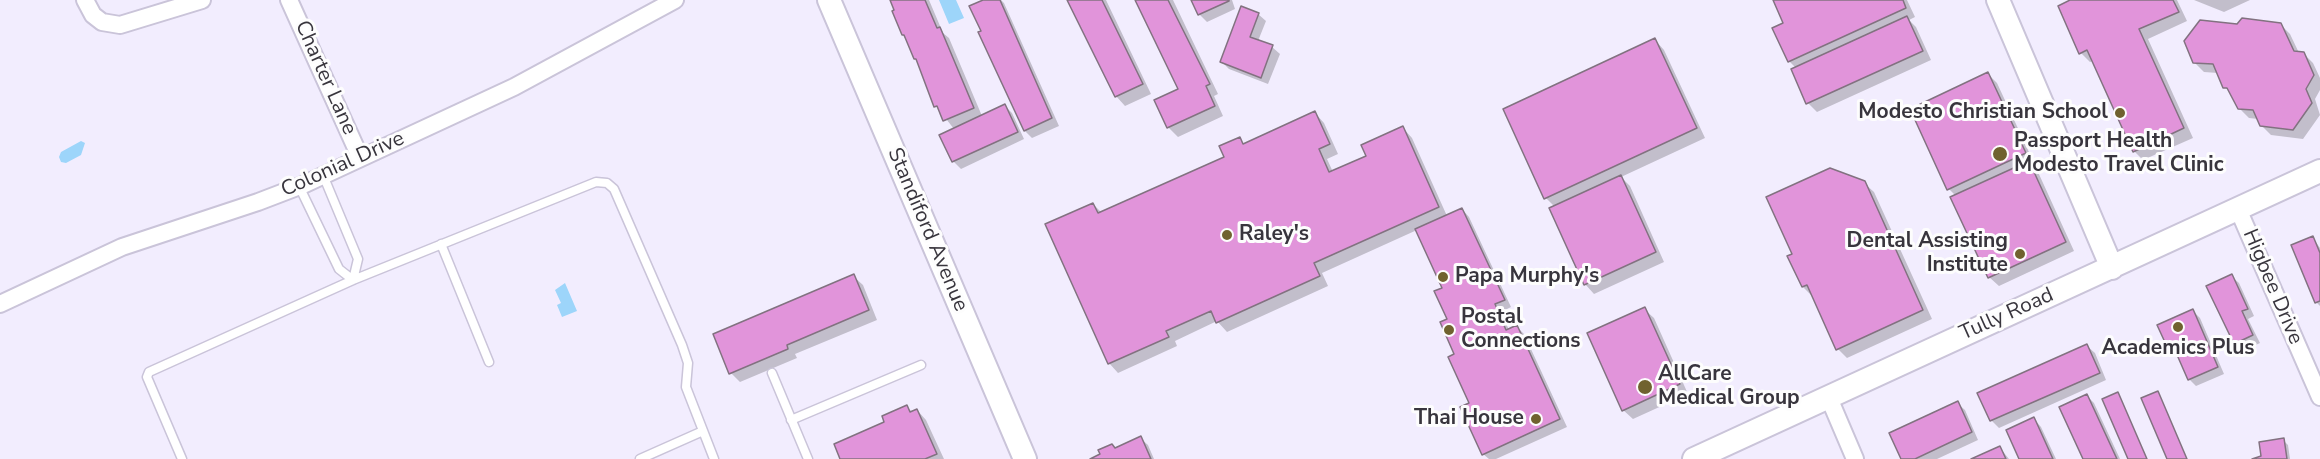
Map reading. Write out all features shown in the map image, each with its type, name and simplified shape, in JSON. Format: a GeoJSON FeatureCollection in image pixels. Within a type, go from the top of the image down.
{"type":"FeatureCollection","features":[{"type":"Feature","properties":{"kind":"main road","name":"Standiford Avenue"},"geometry":{"type":"LineString","coordinates":[[829,0],[1025,459]]}},
{"type":"Feature","properties":{"kind":"main road"},"geometry":{"type":"LineString","coordinates":[[1998,0],[2112,268]]}},
{"type":"Feature","properties":{"kind":"main road","name":"Tully Road"},"geometry":{"type":"LineString","coordinates":[[1694,459],[2320,171]]}},
{"type":"Feature","properties":{"kind":"street"},"geometry":{"type":"LineString","coordinates":[[85,0],[93,15],[102,22],[120,25],[202,0]]}},
{"type":"Feature","properties":{"kind":"street","name":"Charter Lane"},"geometry":{"type":"LineString","coordinates":[[289,0],[360,157]]}},
{"type":"Feature","properties":{"kind":"street","name":"Colonial Drive"},"geometry":{"type":"LineString","coordinates":[[0,304],[122,247],[299,186],[514,87],[675,0]]}},
{"type":"Feature","properties":{"kind":"street","name":"Higbee Drive"},"geometry":{"type":"LineString","coordinates":[[2238,209],[2320,398]]}},
{"type":"Feature","properties":{"kind":"street"},"geometry":{"type":"LineString","coordinates":[[1829,398],[1855,459]]}},
{"type":"Feature","properties":{"kind":"lane"},"geometry":{"type":"LineString","coordinates":[[323,175],[358,259],[353,280]]}},
{"type":"Feature","properties":{"kind":"lane"},"geometry":{"type":"LineString","coordinates":[[182,459],[147,377],[149,372],[353,280],[596,182],[607,183],[614,189],[682,345],[687,363],[686,387],[714,459]]}},
{"type":"Feature","properties":{"kind":"lane"},"geometry":{"type":"LineString","coordinates":[[299,186],[339,269],[353,280]]}},
{"type":"Feature","properties":{"kind":"lane"},"geometry":{"type":"LineString","coordinates":[[441,244],[489,362]]}},
{"type":"Feature","properties":{"kind":"lane"},"geometry":{"type":"LineString","coordinates":[[791,420],[921,365]]}},
{"type":"Feature","properties":{"kind":"lane"},"geometry":{"type":"LineString","coordinates":[[772,373],[808,459]]}},
{"type":"Feature","properties":{"kind":"lane"},"geometry":{"type":"LineString","coordinates":[[640,459],[703,431]]}},
{"type":"Feature","properties":{"kind":"water"},"geometry":{"type":"Polygon","coordinates":[[[939,0],[956,0],[964,18],[949,24],[939,0]]]}},
{"type":"Feature","properties":{"kind":"water"},"geometry":{"type":"Polygon","coordinates":[[[81,141],[85,143],[81,155],[66,163],[61,162],[59,157],[61,152],[81,141]]]}},
{"type":"Feature","properties":{"kind":"water"},"geometry":{"type":"Polygon","coordinates":[[[565,283],[577,311],[562,317],[557,305],[561,303],[555,290],[565,283]]]}},
{"type":"Feature","properties":{"kind":"building"},"geometry":{"type":"Polygon","coordinates":[[[890,0],[925,0],[937,28],[940,27],[974,108],[943,121],[937,106],[934,107],[916,59],[902,35],[890,0]]]}},
{"type":"Feature","properties":{"kind":"building"},"geometry":{"type":"Polygon","coordinates":[[[983,0],[1000,0],[1052,118],[1024,131],[978,32],[981,31],[969,6],[983,0]]]}},
{"type":"Feature","properties":{"kind":"building"},"geometry":{"type":"Polygon","coordinates":[[[1067,0],[1102,0],[1143,84],[1115,97],[1067,0]]]}},
{"type":"Feature","properties":{"kind":"building"},"geometry":{"type":"Polygon","coordinates":[[[1135,0],[1168,0],[1210,84],[1206,86],[1215,106],[1167,128],[1154,100],[1178,89],[1135,0]]]}},
{"type":"Feature","properties":{"kind":"building"},"geometry":{"type":"Polygon","coordinates":[[[1191,0],[1229,0],[1229,1],[1198,15],[1191,0]]]}},
{"type":"Feature","properties":{"kind":"building"},"geometry":{"type":"Polygon","coordinates":[[[1773,0],[1903,0],[1906,8],[1788,62],[1772,28],[1783,23],[1773,0]]]}},
{"type":"Feature","properties":{"kind":"building"},"geometry":{"type":"Polygon","coordinates":[[[2070,0],[2173,0],[2179,12],[2139,29],[2184,128],[2133,152],[2087,50],[2079,54],[2058,6],[2070,0]]]}},
{"type":"Feature","properties":{"kind":"building"},"geometry":{"type":"Polygon","coordinates":[[[1241,6],[1259,13],[1250,37],[1273,45],[1261,78],[1220,62],[1241,6]]]}},
{"type":"Feature","properties":{"kind":"building"},"geometry":{"type":"Polygon","coordinates":[[[1907,16],[1923,51],[1806,104],[1791,69],[1907,16]]]}},
{"type":"Feature","properties":{"kind":"building"},"geometry":{"type":"Polygon","coordinates":[[[2242,18],[2281,23],[2294,51],[2304,52],[2314,75],[2306,89],[2312,103],[2293,130],[2260,126],[2253,110],[2238,109],[2227,88],[2223,88],[2213,64],[2193,63],[2184,41],[2200,20],[2237,24],[2242,18]]]}},
{"type":"Feature","properties":{"kind":"building"},"geometry":{"type":"Polygon","coordinates":[[[1655,38],[1697,128],[1544,199],[1503,109],[1655,38]]]}},
{"type":"Feature","properties":{"kind":"building"},"geometry":{"type":"Polygon","coordinates":[[[1988,72],[2026,153],[1947,190],[1910,109],[1988,72]]]}},
{"type":"Feature","properties":{"kind":"building"},"geometry":{"type":"Polygon","coordinates":[[[1005,104],[1018,132],[952,162],[939,135],[1005,104]]]}},
{"type":"Feature","properties":{"kind":"building"},"geometry":{"type":"Polygon","coordinates":[[[1315,111],[1330,144],[1319,149],[1329,172],[1366,156],[1361,145],[1403,126],[1439,207],[1314,263],[1320,276],[1216,323],[1211,311],[1166,331],[1169,337],[1108,364],[1045,224],[1093,203],[1098,213],[1224,157],[1219,146],[1240,137],[1243,144],[1315,111]]]}},
{"type":"Feature","properties":{"kind":"building"},"geometry":{"type":"Polygon","coordinates":[[[2029,161],[2066,242],[1988,278],[1950,197],[2029,161]]]}},
{"type":"Feature","properties":{"kind":"building"},"geometry":{"type":"Polygon","coordinates":[[[1830,168],[1865,181],[1923,310],[1836,350],[1807,285],[1802,287],[1787,256],[1792,254],[1766,197],[1830,168]]]}},
{"type":"Feature","properties":{"kind":"building"},"geometry":{"type":"Polygon","coordinates":[[[1621,175],[1656,252],[1584,285],[1549,208],[1621,175]]]}},
{"type":"Feature","properties":{"kind":"building"},"geometry":{"type":"Polygon","coordinates":[[[1462,208],[1505,300],[1495,304],[1506,330],[1517,325],[1560,419],[1482,455],[1460,407],[1469,403],[1448,357],[1454,354],[1440,322],[1447,319],[1434,291],[1442,288],[1415,229],[1462,208]]]}},
{"type":"Feature","properties":{"kind":"building"},"geometry":{"type":"Polygon","coordinates":[[[2313,236],[2320,253],[2320,301],[2315,303],[2291,245],[2313,236]]]}},
{"type":"Feature","properties":{"kind":"building"},"geometry":{"type":"Polygon","coordinates":[[[854,274],[869,310],[787,345],[788,349],[729,374],[713,334],[854,274]]]}},
{"type":"Feature","properties":{"kind":"building"},"geometry":{"type":"Polygon","coordinates":[[[2232,274],[2248,309],[2242,311],[2253,335],[2234,344],[2206,286],[2232,274]]]}},
{"type":"Feature","properties":{"kind":"building"},"geometry":{"type":"Polygon","coordinates":[[[1645,307],[1680,384],[1622,411],[1587,333],[1645,307]]]}},
{"type":"Feature","properties":{"kind":"building"},"geometry":{"type":"Polygon","coordinates":[[[2193,309],[2218,367],[2188,380],[2174,348],[2169,351],[2157,325],[2193,309]]]}},
{"type":"Feature","properties":{"kind":"building"},"geometry":{"type":"Polygon","coordinates":[[[2087,344],[2100,373],[1990,421],[1977,393],[2087,344]]]}},
{"type":"Feature","properties":{"kind":"building"},"geometry":{"type":"Polygon","coordinates":[[[2158,391],[2187,459],[2167,459],[2141,398],[2158,391]]]}},
{"type":"Feature","properties":{"kind":"building"},"geometry":{"type":"Polygon","coordinates":[[[2118,392],[2147,459],[2128,459],[2102,399],[2118,392]]]}},
{"type":"Feature","properties":{"kind":"building"},"geometry":{"type":"Polygon","coordinates":[[[2087,394],[2117,459],[2083,459],[2059,407],[2087,394]]]}},
{"type":"Feature","properties":{"kind":"building"},"geometry":{"type":"Polygon","coordinates":[[[1958,401],[1972,432],[1915,459],[1901,459],[1889,433],[1958,401]]]}},
{"type":"Feature","properties":{"kind":"building"},"geometry":{"type":"Polygon","coordinates":[[[907,405],[910,412],[917,409],[937,454],[925,459],[840,459],[834,444],[884,422],[882,416],[907,405]]]}},
{"type":"Feature","properties":{"kind":"building"},"geometry":{"type":"Polygon","coordinates":[[[2034,417],[2053,459],[2019,459],[2006,430],[2034,417]]]}},
{"type":"Feature","properties":{"kind":"building"},"geometry":{"type":"Polygon","coordinates":[[[1141,436],[1151,459],[1090,459],[1100,454],[1098,450],[1112,444],[1115,448],[1141,436]]]}},
{"type":"Feature","properties":{"kind":"building"},"geometry":{"type":"Polygon","coordinates":[[[2284,438],[2287,459],[2252,459],[2261,456],[2259,442],[2284,438]]]}},
{"type":"Feature","properties":{"kind":"building"},"geometry":{"type":"Polygon","coordinates":[[[2000,446],[2006,459],[1971,459],[2000,446]]]}},
{"type":"Feature","properties":{"kind":"place","name":"Modesto Christian School"},"geometry":{"type":"Point","coordinates":[2120,113]}},
{"type":"Feature","properties":{"kind":"place","name":"Passport Health Modesto Travel Clinic"},"geometry":{"type":"Point","coordinates":[2000,154]}},
{"type":"Feature","properties":{"kind":"place","name":"Raley's"},"geometry":{"type":"Point","coordinates":[1227,235]}},
{"type":"Feature","properties":{"kind":"place","name":"Dental Assisting Institute"},"geometry":{"type":"Point","coordinates":[2020,254]}},
{"type":"Feature","properties":{"kind":"place","name":"Papa Murphy's"},"geometry":{"type":"Point","coordinates":[1443,277]}},
{"type":"Feature","properties":{"kind":"place","name":"Academics Plus"},"geometry":{"type":"Point","coordinates":[2178,327]}},
{"type":"Feature","properties":{"kind":"place","name":"Postal Connections"},"geometry":{"type":"Point","coordinates":[1449,330]}},
{"type":"Feature","properties":{"kind":"place","name":"AllCare Medical Group"},"geometry":{"type":"Point","coordinates":[1645,387]}},
{"type":"Feature","properties":{"kind":"place","name":"Thai House"},"geometry":{"type":"Point","coordinates":[1536,419]}}]}
